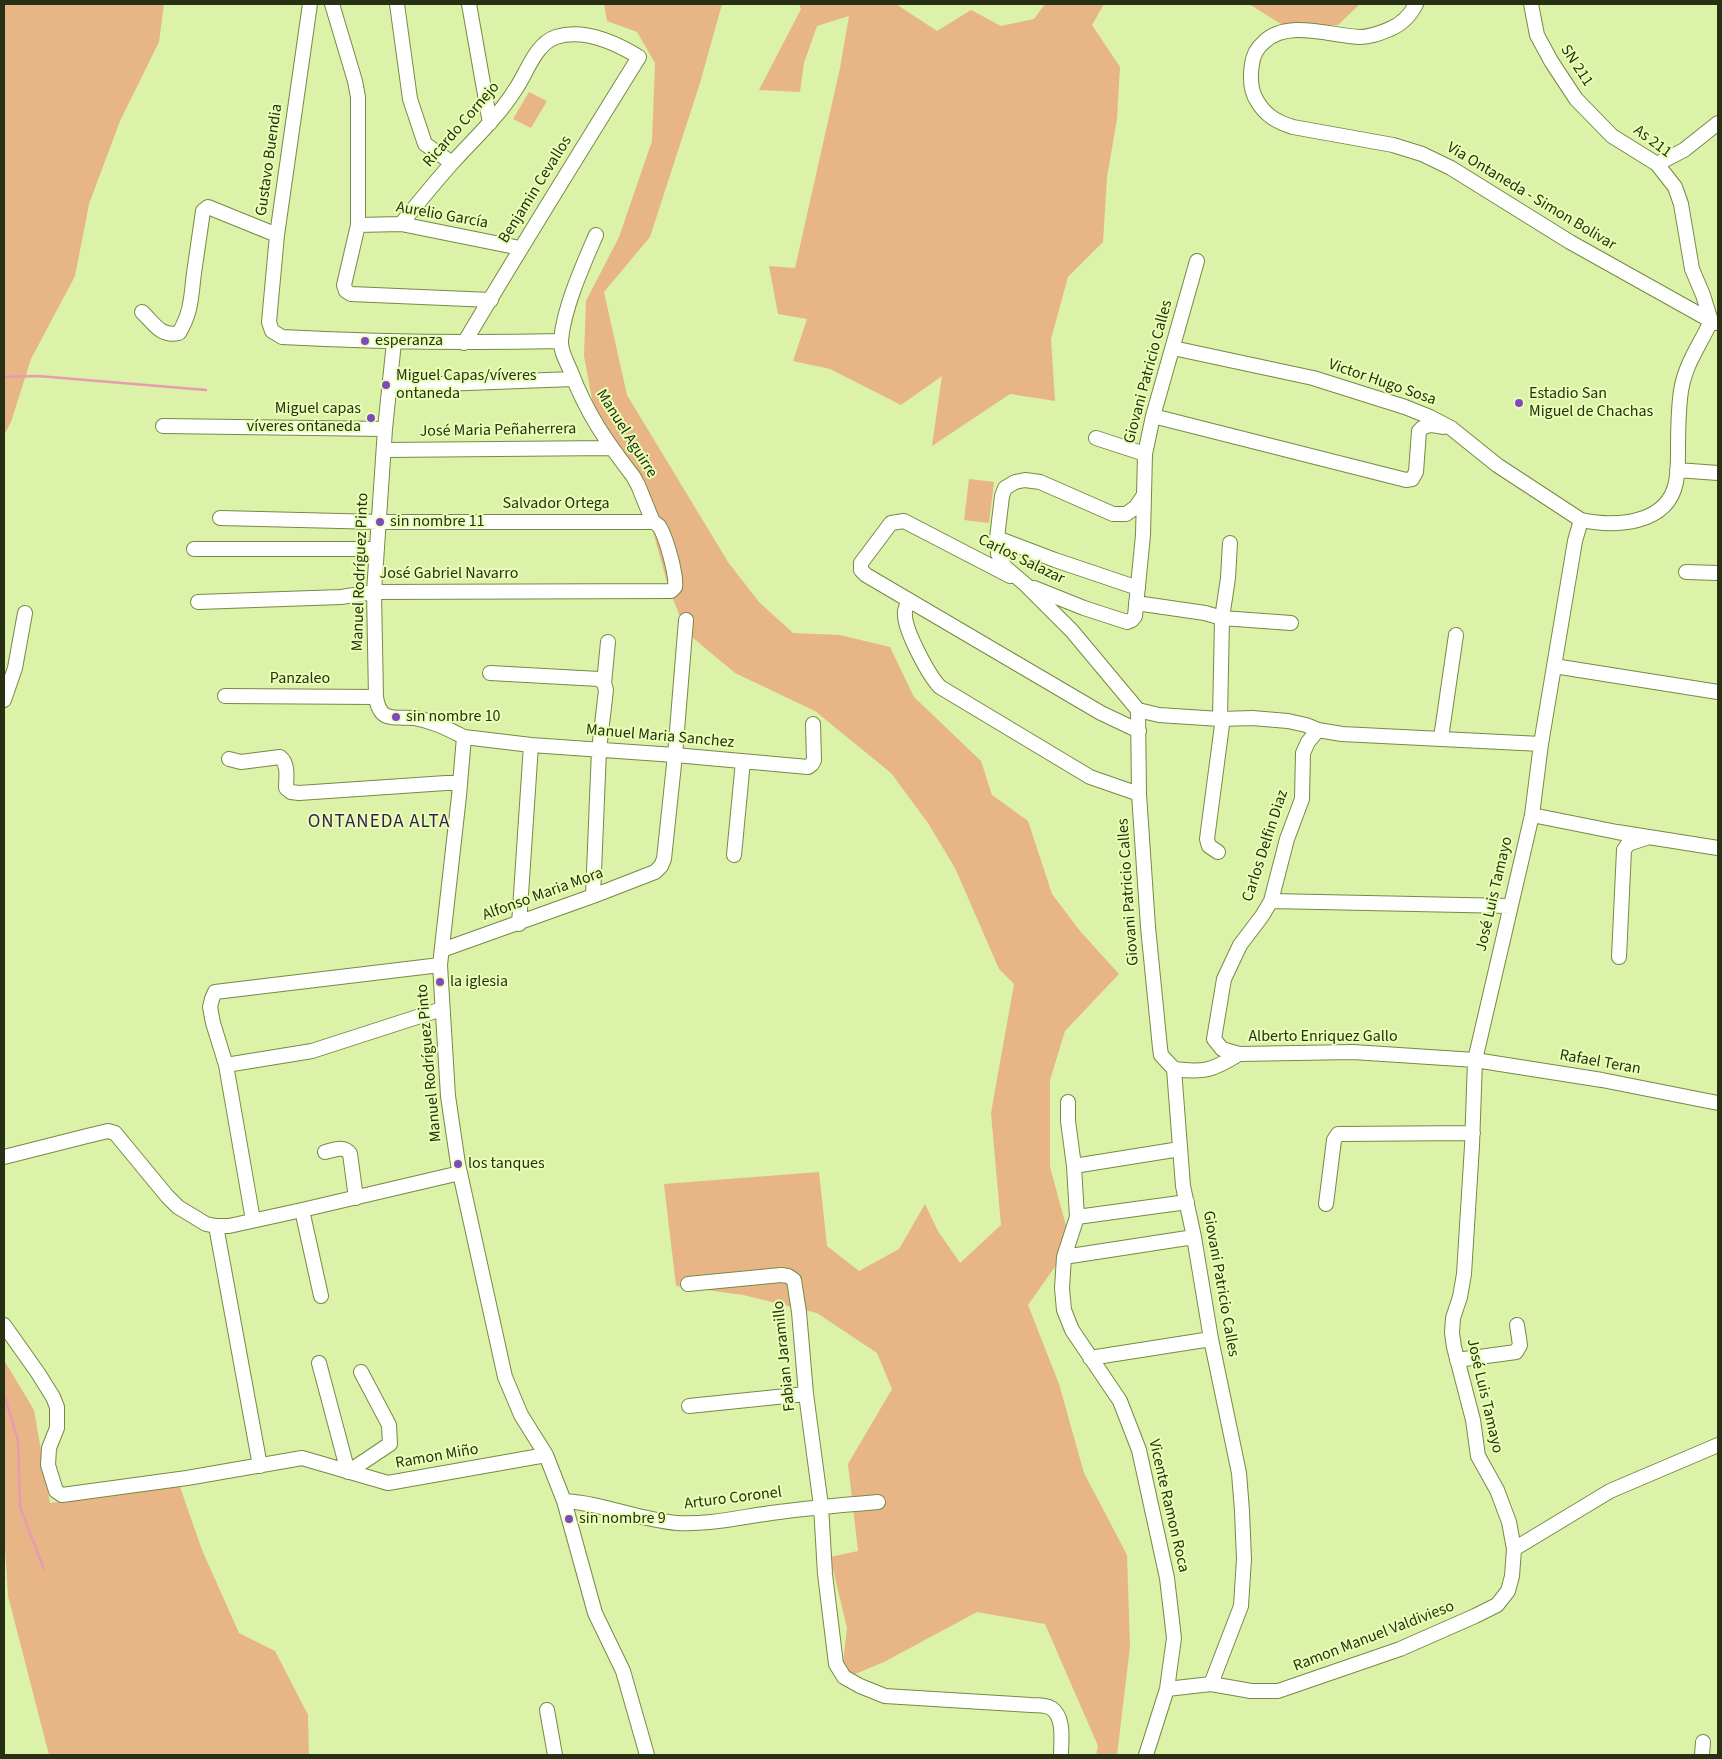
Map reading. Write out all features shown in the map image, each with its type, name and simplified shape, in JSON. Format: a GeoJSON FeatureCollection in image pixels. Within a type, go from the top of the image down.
{"type":"FeatureCollection","features":[{"type":"Feature","properties":{"kind":"street","name":"Gustavo Buendia"},"geometry":{"type":"LineString","coordinates":[[310,4],[277,235],[268,322],[272,331],[282,337],[394,342]]}},
{"type":"Feature","properties":{"kind":"street"},"geometry":{"type":"LineString","coordinates":[[332,4],[356,81],[358,97],[358,225],[344,285],[346,291],[351,294],[491,300]]}},
{"type":"Feature","properties":{"kind":"street"},"geometry":{"type":"LineString","coordinates":[[397,4],[410,99],[425,144],[452,163]]}},
{"type":"Feature","properties":{"kind":"street"},"geometry":{"type":"LineString","coordinates":[[469,4],[490,123]]}},
{"type":"Feature","properties":{"kind":"street","name":"Via Ontaneda - Simon Bolivar"},"geometry":{"type":"LineString","coordinates":[[1416,4],[1406,19],[1392,28],[1375,35],[1359,37],[1316,31],[1288,30],[1277,33],[1267,39],[1259,46],[1253,56],[1251,84],[1257,101],[1270,118],[1281,124],[1393,145],[1422,154],[1451,168],[1570,242],[1715,323]]}},
{"type":"Feature","properties":{"kind":"street","name":"SN 211"},"geometry":{"type":"LineString","coordinates":[[1531,4],[1537,34],[1551,61],[1576,99],[1612,136]]}},
{"type":"Feature","properties":{"kind":"street","name":"Benjamin Cevallos"},"geometry":{"type":"LineString","coordinates":[[464,343],[520,248],[639,57],[620,46],[602,39],[573,34],[556,37],[543,44]]}},
{"type":"Feature","properties":{"kind":"street","name":"Ricardo Cornejo"},"geometry":{"type":"LineString","coordinates":[[401,224],[452,163],[490,123],[516,90],[543,44]]}},
{"type":"Feature","properties":{"kind":"street"},"geometry":{"type":"LineString","coordinates":[[1657,164],[1684,150],[1718,124]]}},
{"type":"Feature","properties":{"kind":"street","name":"As 211"},"geometry":{"type":"LineString","coordinates":[[1612,136],[1657,164],[1675,187],[1681,204],[1692,269],[1715,323]]}},
{"type":"Feature","properties":{"kind":"street"},"geometry":{"type":"LineString","coordinates":[[142,312],[163,332],[173,334],[180,332],[192,304],[199,231],[203,211],[208,207],[277,235]]}},
{"type":"Feature","properties":{"kind":"street","name":"Aurelio García"},"geometry":{"type":"LineString","coordinates":[[358,225],[401,224],[520,248]]}},
{"type":"Feature","properties":{"kind":"street","name":"Manuel Aguirre"},"geometry":{"type":"LineString","coordinates":[[596,235],[568,309],[561,341],[573,379],[597,428],[638,485],[653,522],[658,525],[663,534],[676,583],[671,591]]}},
{"type":"Feature","properties":{"kind":"street","name":"Giovani Patricio Calles"},"geometry":{"type":"LineString","coordinates":[[1132,620],[1138,588],[1144,528],[1145,454],[1153,416],[1197,261]]}},
{"type":"Feature","properties":{"kind":"street"},"geometry":{"type":"LineString","coordinates":[[1581,520],[1613,522],[1647,518],[1660,510],[1672,494],[1676,483],[1678,416],[1685,371],[1692,356],[1715,323]]}},
{"type":"Feature","properties":{"kind":"street"},"geometry":{"type":"LineString","coordinates":[[394,342],[561,341]]}},
{"type":"Feature","properties":{"kind":"street","name":"Manuel Rodríguez Pinto"},"geometry":{"type":"LineString","coordinates":[[376,697],[374,592],[385,429],[394,342]]}},
{"type":"Feature","properties":{"kind":"street","name":"Victor Hugo Sosa"},"geometry":{"type":"LineString","coordinates":[[1173,348],[1313,378],[1406,407],[1451,428],[1497,465],[1581,520]]}},
{"type":"Feature","properties":{"kind":"street"},"geometry":{"type":"LineString","coordinates":[[390,386],[573,379]]}},
{"type":"Feature","properties":{"kind":"street"},"geometry":{"type":"LineString","coordinates":[[1153,416],[1406,480],[1412,479],[1416,472],[1419,432],[1423,427],[1430,424],[1451,428]]}},
{"type":"Feature","properties":{"kind":"street"},"geometry":{"type":"LineString","coordinates":[[163,426],[385,429]]}},
{"type":"Feature","properties":{"kind":"street"},"geometry":{"type":"LineString","coordinates":[[1096,438],[1145,454]]}},
{"type":"Feature","properties":{"kind":"street","name":"José Maria Peñaherrera"},"geometry":{"type":"LineString","coordinates":[[384,450],[611,448]]}},
{"type":"Feature","properties":{"kind":"street"},"geometry":{"type":"LineString","coordinates":[[1677,470],[1718,473]]}},
{"type":"Feature","properties":{"kind":"street"},"geometry":{"type":"LineString","coordinates":[[1144,495],[1136,507],[1126,514],[1113,514],[1040,482],[1025,480],[1015,482],[1005,488],[1002,496],[997,538],[998,554],[1005,567],[1072,631],[1138,710],[1159,715],[1288,721],[1318,730],[1342,734],[1541,744]]}},
{"type":"Feature","properties":{"kind":"street","name":"Salvador Ortega"},"geometry":{"type":"LineString","coordinates":[[220,518],[380,522],[653,522]]}},
{"type":"Feature","properties":{"kind":"street","name":"José Luis Tamayo"},"geometry":{"type":"LineString","coordinates":[[1514,1549],[1509,1522],[1497,1490],[1478,1456],[1473,1420],[1452,1333],[1453,1318],[1460,1297],[1464,1274],[1473,1133],[1475,1060],[1532,815],[1541,744],[1575,541],[1581,520]]}},
{"type":"Feature","properties":{"kind":"street","name":"Carlos Salazar"},"geometry":{"type":"LineString","coordinates":[[909,600],[860,570],[862,563],[891,523],[898,521],[904,521],[1026,585],[1084,608],[1127,622],[1132,620]]}},
{"type":"Feature","properties":{"kind":"street"},"geometry":{"type":"LineString","coordinates":[[997,538],[1054,560],[1138,588]]}},
{"type":"Feature","properties":{"kind":"street"},"geometry":{"type":"LineString","coordinates":[[1218,852],[1209,846],[1207,839],[1222,726],[1220,719],[1222,618],[1228,578],[1230,543]]}},
{"type":"Feature","properties":{"kind":"street"},"geometry":{"type":"LineString","coordinates":[[194,549],[377,549]]}},
{"type":"Feature","properties":{"kind":"street"},"geometry":{"type":"LineString","coordinates":[[1686,572],[1718,573]]}},
{"type":"Feature","properties":{"kind":"street","name":"José Gabriel Navarro"},"geometry":{"type":"LineString","coordinates":[[198,602],[341,597],[374,592],[671,591]]}},
{"type":"Feature","properties":{"kind":"street"},"geometry":{"type":"LineString","coordinates":[[1139,731],[1101,713],[909,600],[904,615],[909,630],[929,673],[940,687],[1090,777],[1139,794]]}},
{"type":"Feature","properties":{"kind":"street"},"geometry":{"type":"LineString","coordinates":[[1136,603],[1205,613],[1222,618],[1291,623]]}},
{"type":"Feature","properties":{"kind":"street"},"geometry":{"type":"LineString","coordinates":[[4,700],[16,668],[25,613]]}},
{"type":"Feature","properties":{"kind":"street"},"geometry":{"type":"LineString","coordinates":[[675,755],[686,620]]}},
{"type":"Feature","properties":{"kind":"street"},"geometry":{"type":"LineString","coordinates":[[1441,738],[1456,635]]}},
{"type":"Feature","properties":{"kind":"street"},"geometry":{"type":"LineString","coordinates":[[593,896],[599,750],[606,690],[602,681],[608,642]]}},
{"type":"Feature","properties":{"kind":"street"},"geometry":{"type":"LineString","coordinates":[[1554,666],[1718,692]]}},
{"type":"Feature","properties":{"kind":"street"},"geometry":{"type":"LineString","coordinates":[[490,673],[602,681]]}},
{"type":"Feature","properties":{"kind":"street","name":"Panzaleo"},"geometry":{"type":"LineString","coordinates":[[225,696],[376,697]]}},
{"type":"Feature","properties":{"kind":"street"},"geometry":{"type":"LineString","coordinates":[[376,697],[382,713],[389,717],[430,721],[464,737]]}},
{"type":"Feature","properties":{"kind":"street","name":"Giovani Patricio Calles"},"geometry":{"type":"LineString","coordinates":[[1138,710],[1139,794],[1148,927],[1160,1048],[1161,1055],[1174,1069],[1183,1186],[1238,1473],[1244,1560],[1242,1606],[1210,1684]]}},
{"type":"Feature","properties":{"kind":"street","name":"Manuel Maria Sanchez"},"geometry":{"type":"LineString","coordinates":[[464,737],[531,745],[810,766],[814,760],[813,724]]}},
{"type":"Feature","properties":{"kind":"street","name":"Carlos Delfin Diaz"},"geometry":{"type":"LineString","coordinates":[[1214,1068],[1214,1039],[1224,979],[1240,945],[1271,901],[1287,839],[1302,798],[1303,754],[1308,742],[1318,730]]}},
{"type":"Feature","properties":{"kind":"street","name":"Manuel Rodríguez Pinto"},"geometry":{"type":"LineString","coordinates":[[464,737],[440,965],[448,1096],[460,1173],[505,1377],[521,1415],[546,1455],[564,1500],[595,1613],[623,1671],[647,1755]]}},
{"type":"Feature","properties":{"kind":"street"},"geometry":{"type":"LineString","coordinates":[[519,924],[531,745]]}},
{"type":"Feature","properties":{"kind":"street","name":"Alfonso Maria Mora"},"geometry":{"type":"LineString","coordinates":[[442,950],[519,924],[655,872],[661,866],[664,859],[675,755]]}},
{"type":"Feature","properties":{"kind":"street"},"geometry":{"type":"LineString","coordinates":[[229,759],[241,762],[280,757],[286,765],[286,788],[291,792],[299,793],[460,783]]}},
{"type":"Feature","properties":{"kind":"street"},"geometry":{"type":"LineString","coordinates":[[734,856],[744,761]]}},
{"type":"Feature","properties":{"kind":"street"},"geometry":{"type":"LineString","coordinates":[[1532,815],[1718,848]]}},
{"type":"Feature","properties":{"kind":"street"},"geometry":{"type":"LineString","coordinates":[[1619,957],[1624,850],[1628,844],[1650,837]]}},
{"type":"Feature","properties":{"kind":"street"},"geometry":{"type":"LineString","coordinates":[[1271,901],[1510,906]]}},
{"type":"Feature","properties":{"kind":"street"},"geometry":{"type":"LineString","coordinates":[[253,1220],[226,1065],[210,1007],[215,992],[440,965]]}},
{"type":"Feature","properties":{"kind":"street"},"geometry":{"type":"LineString","coordinates":[[226,1065],[312,1050],[442,1009]]}},
{"type":"Feature","properties":{"kind":"street"},"geometry":{"type":"LineString","coordinates":[[1214,1039],[1222,1049],[1239,1054]]}},
{"type":"Feature","properties":{"kind":"street","name":"Alberto Enriquez Gallo"},"geometry":{"type":"LineString","coordinates":[[1174,1069],[1205,1071],[1239,1054],[1353,1052],[1475,1060]]}},
{"type":"Feature","properties":{"kind":"street","name":"Rafael Teran"},"geometry":{"type":"LineString","coordinates":[[1475,1060],[1602,1080],[1718,1103]]}},
{"type":"Feature","properties":{"kind":"street","name":"Vicente Ramon Roca"},"geometry":{"type":"LineString","coordinates":[[1068,1102],[1077,1217],[1064,1257],[1062,1288],[1064,1310],[1072,1330],[1120,1401],[1139,1450],[1167,1578],[1174,1638],[1167,1689],[1146,1755]]}},
{"type":"Feature","properties":{"kind":"street"},"geometry":{"type":"LineString","coordinates":[[4,1157],[87,1136],[108,1132],[115,1133],[178,1207],[206,1224],[216,1226],[229,1226],[460,1173]]}},
{"type":"Feature","properties":{"kind":"street"},"geometry":{"type":"LineString","coordinates":[[1326,1204],[1334,1140],[1338,1134],[1473,1133]]}},
{"type":"Feature","properties":{"kind":"street"},"geometry":{"type":"LineString","coordinates":[[325,1152],[341,1148],[348,1151],[356,1198]]}},
{"type":"Feature","properties":{"kind":"street"},"geometry":{"type":"LineString","coordinates":[[1074,1166],[1180,1149]]}},
{"type":"Feature","properties":{"kind":"street"},"geometry":{"type":"LineString","coordinates":[[1077,1217],[1186,1202]]}},
{"type":"Feature","properties":{"kind":"street"},"geometry":{"type":"LineString","coordinates":[[302,1210],[321,1296]]}},
{"type":"Feature","properties":{"kind":"street"},"geometry":{"type":"LineString","coordinates":[[216,1226],[260,1466]]}},
{"type":"Feature","properties":{"kind":"street"},"geometry":{"type":"LineString","coordinates":[[1064,1257],[1194,1237]]}},
{"type":"Feature","properties":{"kind":"street","name":"Fabian Jaramillo"},"geometry":{"type":"LineString","coordinates":[[688,1284],[781,1275],[794,1280],[799,1312],[806,1394],[822,1506],[825,1574],[836,1664],[844,1677],[885,1696],[1031,1705],[1052,1709],[1059,1718],[1061,1755]]}},
{"type":"Feature","properties":{"kind":"street","name":"Ramon Miño"},"geometry":{"type":"LineString","coordinates":[[4,1325],[38,1373],[57,1407],[56,1428],[49,1448],[48,1465],[56,1492],[62,1495],[187,1478],[302,1458],[388,1483],[546,1455]]}},
{"type":"Feature","properties":{"kind":"street"},"geometry":{"type":"LineString","coordinates":[[1457,1360],[1516,1352],[1520,1345],[1517,1325]]}},
{"type":"Feature","properties":{"kind":"street"},"geometry":{"type":"LineString","coordinates":[[1090,1358],[1211,1339]]}},
{"type":"Feature","properties":{"kind":"street"},"geometry":{"type":"LineString","coordinates":[[319,1363],[348,1472],[390,1444],[389,1425],[361,1372]]}},
{"type":"Feature","properties":{"kind":"street"},"geometry":{"type":"LineString","coordinates":[[689,1406],[806,1394]]}},
{"type":"Feature","properties":{"kind":"street"},"geometry":{"type":"LineString","coordinates":[[1514,1549],[1610,1491],[1718,1445]]}},
{"type":"Feature","properties":{"kind":"street","name":"Arturo Coronel"},"geometry":{"type":"LineString","coordinates":[[564,1500],[585,1502],[655,1520],[683,1523],[697,1523],[822,1506],[878,1502]]}},
{"type":"Feature","properties":{"kind":"street","name":"Ramon Manuel Valdivieso"},"geometry":{"type":"LineString","coordinates":[[1210,1684],[1251,1692],[1278,1691],[1400,1649],[1475,1616],[1497,1605],[1508,1591],[1512,1576],[1514,1549]]}},
{"type":"Feature","properties":{"kind":"street"},"geometry":{"type":"LineString","coordinates":[[1167,1689],[1210,1684]]}},
{"type":"Feature","properties":{"kind":"street"},"geometry":{"type":"LineString","coordinates":[[547,1710],[554,1755]]}},
{"type":"Feature","properties":{"kind":"shaded area"},"geometry":{"type":"Polygon","coordinates":[[[4,4],[164,4],[159,42],[120,121],[89,204],[75,276],[31,359],[11,422],[4,435],[4,4]]]}},
{"type":"Feature","properties":{"kind":"shaded area"},"geometry":{"type":"Polygon","coordinates":[[[604,4],[722,4],[700,83],[650,237],[604,292],[627,395],[728,562],[759,602],[793,633],[840,635],[890,647],[914,697],[981,761],[992,795],[1028,821],[1052,894],[1080,931],[1119,974],[1065,1031],[1050,1080],[1050,1167],[1071,1244],[1028,1305],[1059,1384],[1084,1473],[1127,1555],[1130,1647],[1117,1755],[1096,1755],[1098,1746],[1045,1624],[977,1612],[884,1662],[841,1680],[847,1628],[830,1557],[858,1551],[848,1464],[892,1389],[877,1353],[817,1313],[743,1295],[676,1286],[664,1184],[819,1172],[827,1246],[859,1271],[899,1249],[925,1204],[938,1231],[960,1263],[1001,1225],[991,1113],[1014,984],[999,969],[955,868],[928,823],[891,773],[815,711],[735,673],[686,632],[668,586],[640,484],[597,425],[584,356],[586,301],[619,237],[652,141],[655,63],[637,32],[607,21],[604,4]]]}},
{"type":"Feature","properties":{"kind":"shaded area"},"geometry":{"type":"Polygon","coordinates":[[[799,4],[896,4],[937,31],[971,10],[1001,26],[1034,19],[1045,4],[1104,4],[1092,25],[1120,67],[1117,119],[1107,177],[1103,242],[1068,277],[1051,339],[1055,401],[1010,394],[932,446],[942,376],[901,405],[830,369],[793,361],[807,319],[778,314],[769,266],[795,268],[840,68],[849,16],[817,26],[804,63],[800,92],[759,90],[801,9],[799,4]]]}},
{"type":"Feature","properties":{"kind":"shaded area"},"geometry":{"type":"Polygon","coordinates":[[[1249,4],[1360,4],[1338,25],[1289,29],[1249,4]]]}},
{"type":"Feature","properties":{"kind":"shaded area"},"geometry":{"type":"Polygon","coordinates":[[[529,92],[547,101],[531,128],[513,119],[529,92]]]}},
{"type":"Feature","properties":{"kind":"shaded area"},"geometry":{"type":"Polygon","coordinates":[[[969,479],[994,482],[989,523],[964,520],[969,479]]]}},
{"type":"Feature","properties":{"kind":"shaded area"},"geometry":{"type":"Polygon","coordinates":[[[4,1360],[34,1410],[50,1503],[179,1484],[202,1550],[239,1633],[275,1651],[308,1715],[309,1755],[49,1755],[8,1596],[4,1533],[4,1360]]]}},
{"type":"Feature","properties":{"kind":"waterway"},"geometry":{"type":"LineString","coordinates":[[4,377],[38,376],[206,390]]}},
{"type":"Feature","properties":{"kind":"waterway"},"geometry":{"type":"LineString","coordinates":[[4,1395],[18,1440],[20,1507],[44,1569]]}},
{"type":"Feature","properties":{"kind":"place","name":"esperanza"},"geometry":{"type":"Point","coordinates":[365,341]}},
{"type":"Feature","properties":{"kind":"place","name":"Miguel Capas/víveres ontaneda"},"geometry":{"type":"Point","coordinates":[386,385]}},
{"type":"Feature","properties":{"kind":"place","name":"Estadio San Miguel de Chachas"},"geometry":{"type":"Point","coordinates":[1519,403]}},
{"type":"Feature","properties":{"kind":"place","name":"Miguel capas víveres ontaneda"},"geometry":{"type":"Point","coordinates":[371,418]}},
{"type":"Feature","properties":{"kind":"place","name":"sin nombre 11"},"geometry":{"type":"Point","coordinates":[380,522]}},
{"type":"Feature","properties":{"kind":"place","name":"sin nombre 10"},"geometry":{"type":"Point","coordinates":[396,717]}},
{"type":"Feature","properties":{"kind":"place","name":"la iglesia"},"geometry":{"type":"Point","coordinates":[440,982]}},
{"type":"Feature","properties":{"kind":"place","name":"los tanques"},"geometry":{"type":"Point","coordinates":[458,1164]}},
{"type":"Feature","properties":{"kind":"place","name":"sin nombre 9"},"geometry":{"type":"Point","coordinates":[569,1519]}},
{"type":"Feature","properties":{"kind":"district","name":"ONTANEDA ALTA"},"geometry":{"type":"Point","coordinates":[379,823]}}]}
